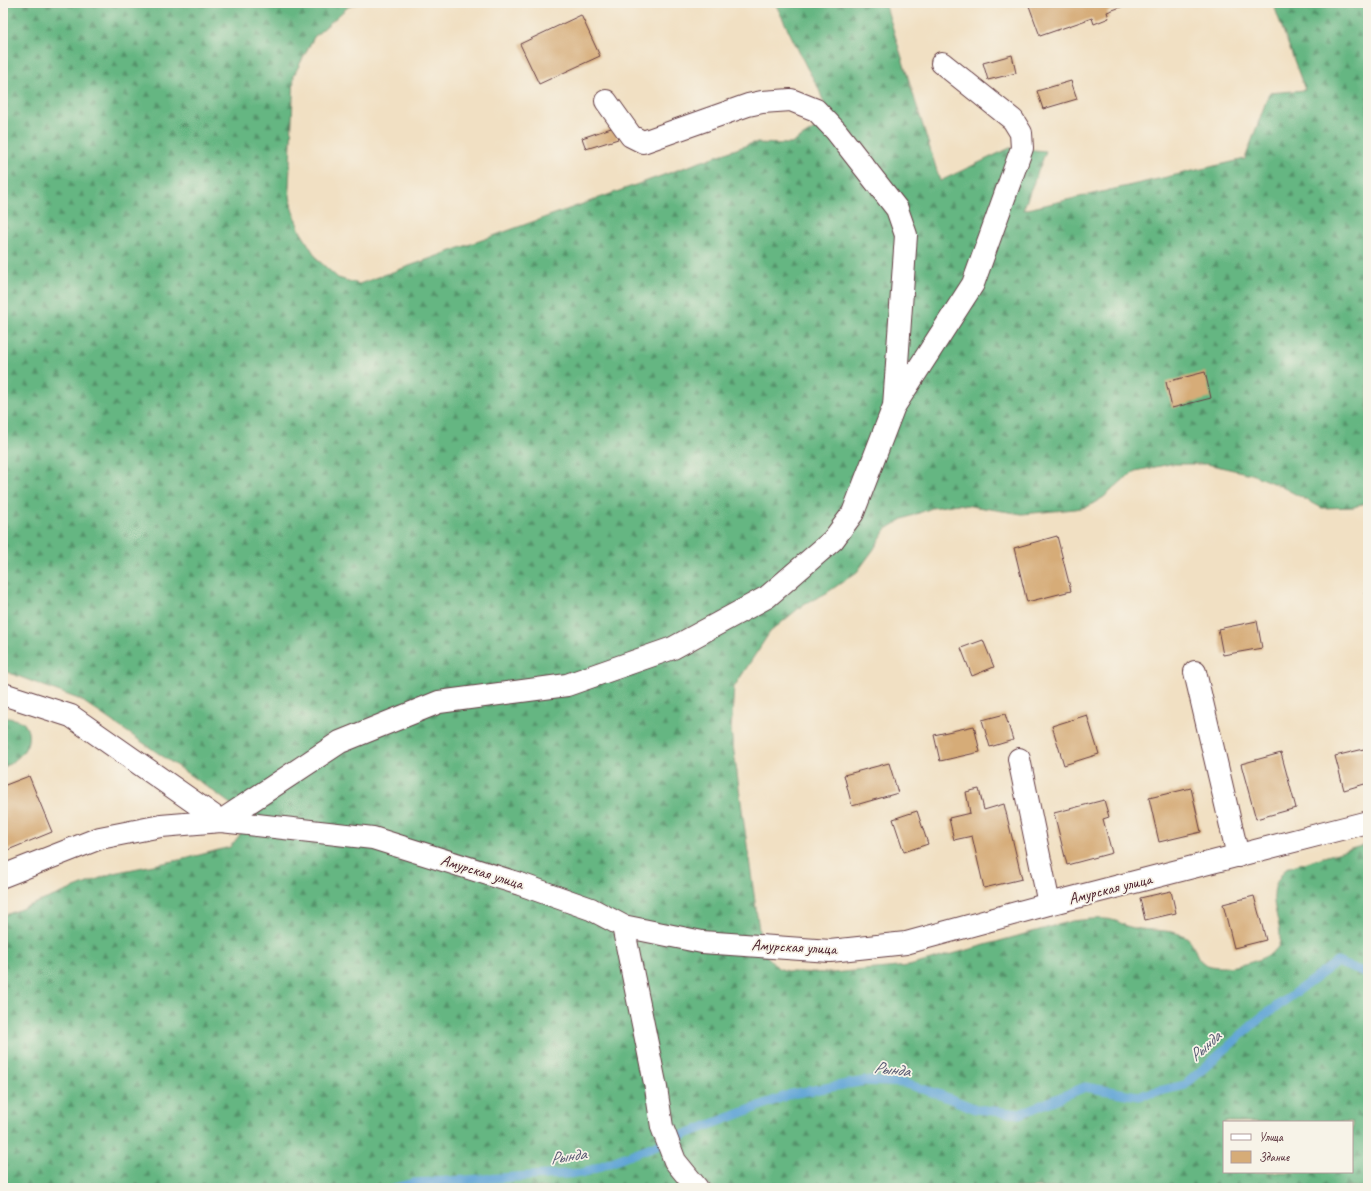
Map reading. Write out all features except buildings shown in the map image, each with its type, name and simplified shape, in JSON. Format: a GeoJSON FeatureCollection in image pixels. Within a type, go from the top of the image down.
{"type":"FeatureCollection","features":[{"type":"Feature","properties":{"kind":"street"},"geometry":{"type":"LineString","coordinates":[[3,694],[71,716],[221,821],[340,742],[439,702],[567,685],[673,648],[767,597],[833,540],[853,513],[894,406],[973,284],[1022,148],[1021,133],[1013,120],[942,63]]}},
{"type":"Feature","properties":{"kind":"street"},"geometry":{"type":"LineString","coordinates":[[606,101],[631,136],[643,142],[762,102],[791,100],[816,110],[836,131],[897,209],[906,235],[894,406]]}},
{"type":"Feature","properties":{"kind":"street"},"geometry":{"type":"LineString","coordinates":[[1195,672],[1238,856]]}},
{"type":"Feature","properties":{"kind":"street"},"geometry":{"type":"LineString","coordinates":[[1019,759],[1049,904]]}},
{"type":"Feature","properties":{"kind":"street","name":"Амурская улица"},"geometry":{"type":"LineString","coordinates":[[3,876],[100,838],[161,826],[221,821],[373,838],[520,884],[591,909],[623,926],[702,942],[830,951],[906,943],[1049,904],[1368,822]]}},
{"type":"Feature","properties":{"kind":"street"},"geometry":{"type":"LineString","coordinates":[[623,926],[656,1088],[662,1127],[675,1160],[697,1188]]}},
{"type":"Feature","properties":{"kind":"green space"},"geometry":{"type":"Polygon","coordinates":[[[3,3],[359,3],[348,7],[314,37],[294,75],[289,188],[292,209],[300,231],[318,260],[338,278],[359,284],[753,143],[791,144],[816,128],[825,106],[818,87],[775,3],[885,3],[940,181],[1010,148],[1046,151],[1023,210],[1245,159],[1269,93],[1305,90],[1273,3],[1368,3],[1368,502],[1354,507],[1322,508],[1280,486],[1251,474],[1207,464],[1170,464],[1136,471],[1123,480],[1104,497],[1087,507],[1022,514],[958,504],[932,508],[903,519],[885,530],[874,549],[857,572],[825,594],[804,604],[770,632],[734,687],[731,731],[760,937],[766,955],[778,968],[790,972],[832,973],[909,966],[1072,921],[1097,919],[1107,919],[1134,928],[1177,933],[1189,939],[1198,957],[1201,961],[1208,965],[1228,967],[1240,965],[1262,958],[1277,948],[1280,937],[1274,901],[1274,891],[1278,880],[1286,868],[1368,844],[1368,1188],[3,1188],[3,916],[113,873],[184,859],[230,847],[245,826],[236,808],[81,700],[7,672],[3,672],[3,3]]]}},
{"type":"Feature","properties":{"kind":"green space"},"geometry":{"type":"Polygon","coordinates":[[[3,717],[17,720],[25,724],[28,732],[28,738],[25,749],[18,758],[3,768],[3,717]]]}},
{"type":"Feature","properties":{"kind":"waterway","name":"Рында"},"geometry":{"type":"LineString","coordinates":[[395,1188],[413,1183],[583,1173],[791,1094],[865,1081],[903,1083],[938,1094],[976,1109],[1020,1114],[1085,1087],[1138,1096],[1185,1085],[1258,1020],[1337,962],[1368,974]]}}]}
